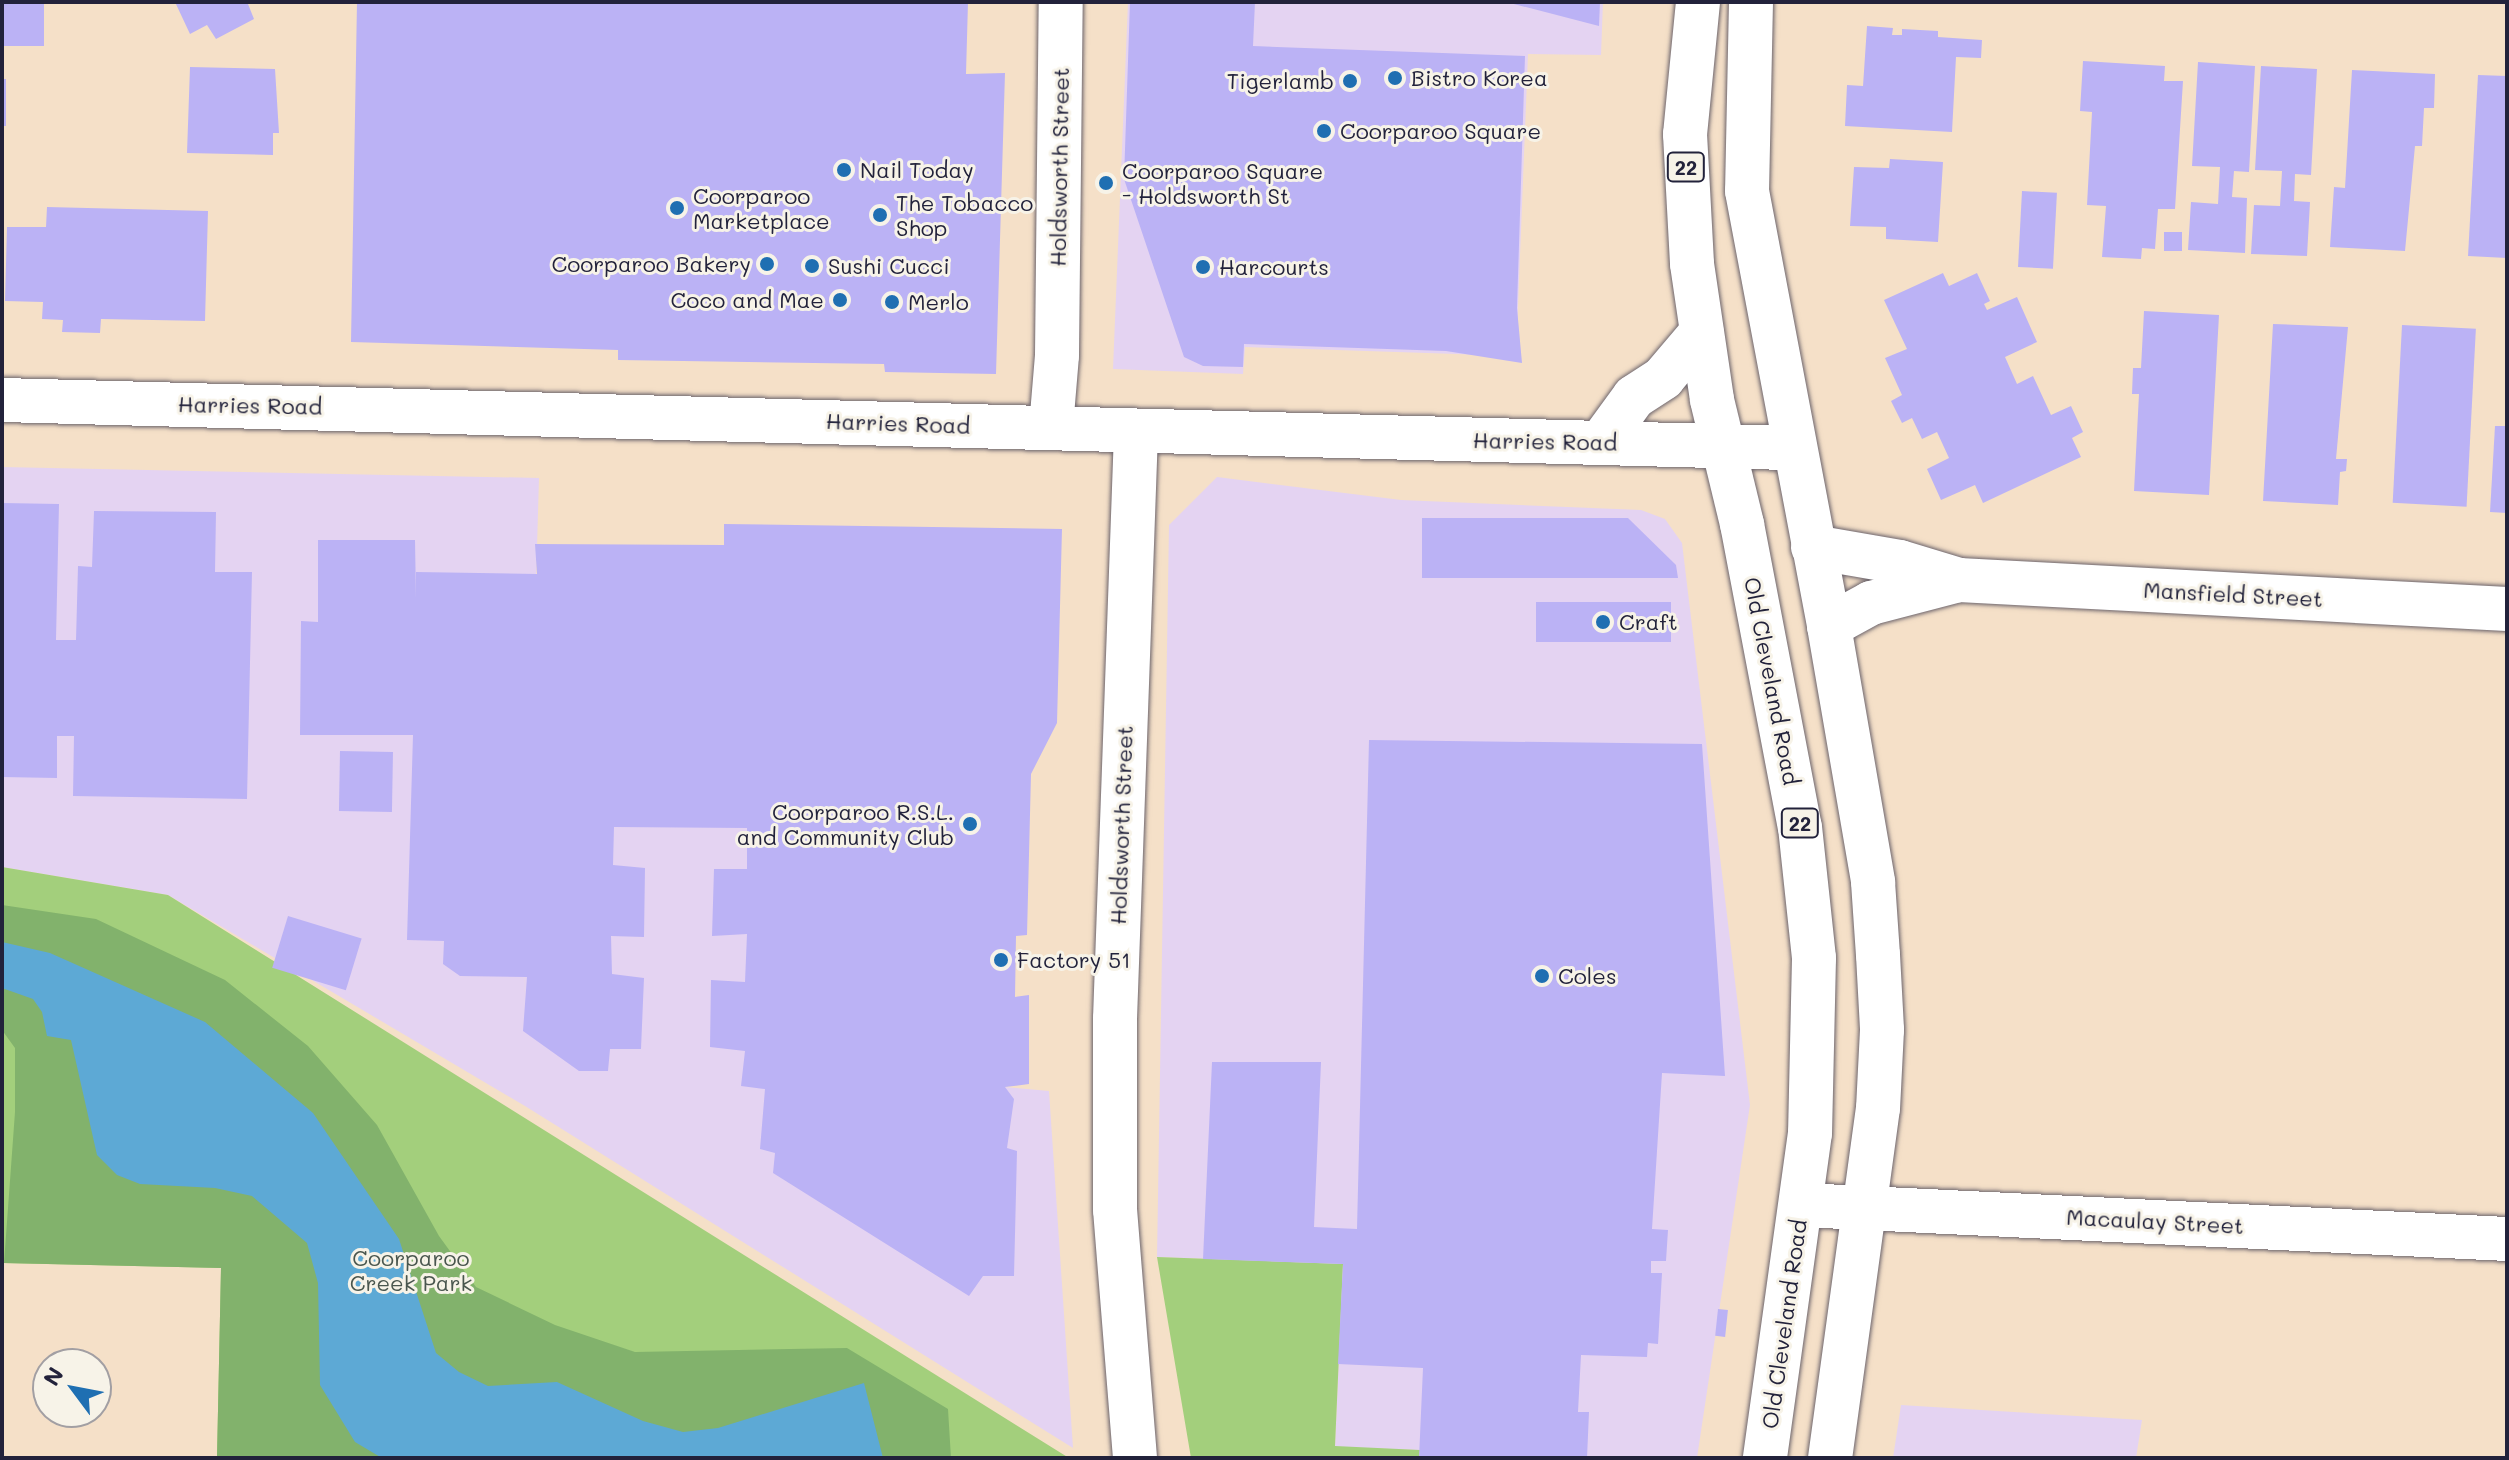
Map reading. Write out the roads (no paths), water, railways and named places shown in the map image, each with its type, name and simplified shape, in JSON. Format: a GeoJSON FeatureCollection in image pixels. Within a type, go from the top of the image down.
{"type":"FeatureCollection","features":[{"type":"Feature","properties":{"kind":"main road","name":"Holdsworth Street"},"geometry":{"type":"LineString","coordinates":[[1051,427],[1057,355],[1061,2]]}},
{"type":"Feature","properties":{"kind":"main road","name":"Old Cleveland Road"},"geometry":{"type":"LineString","coordinates":[[1698,2],[1685,134],[1692,264],[1723,448],[1779,713],[1808,893],[1814,1063],[1802,1205],[1765,1458]]}},
{"type":"Feature","properties":{"kind":"main road"},"geometry":{"type":"LineString","coordinates":[[1751,2],[1747,191],[1793,448],[1829,626],[1873,882],[1878,955],[1879,1093],[1830,1458]]}},
{"type":"Feature","properties":{"kind":"main road"},"geometry":{"type":"LineString","coordinates":[[1602,441],[1634,397],[1663,378],[1702,332]]}},
{"type":"Feature","properties":{"kind":"main road","name":"Harries Road"},"geometry":{"type":"LineString","coordinates":[[2,400],[1793,448]]}},
{"type":"Feature","properties":{"kind":"main road","name":"Holdsworth Street"},"geometry":{"type":"LineString","coordinates":[[1135,1458],[1115,1210],[1115,1019],[1136,432]]}},
{"type":"Feature","properties":{"kind":"main road","name":"Mansfield Street"},"geometry":{"type":"LineString","coordinates":[[1813,547],[1900,562],[1959,580],[2507,609]]}},
{"type":"Feature","properties":{"kind":"main road","name":"Mansfield Street"},"geometry":{"type":"LineString","coordinates":[[1829,626],[1871,603],[1959,580]]}},
{"type":"Feature","properties":{"kind":"main road","name":"Macaulay Street"},"geometry":{"type":"LineString","coordinates":[[1802,1205],[2507,1239]]}},
{"type":"Feature","properties":{"kind":"water"},"geometry":{"type":"Polygon","coordinates":[[[2,942],[50,953],[205,1022],[313,1113],[399,1239],[436,1353],[459,1372],[488,1386],[557,1382],[643,1421],[683,1432],[718,1428],[864,1383],[883,1458],[382,1458],[355,1442],[320,1385],[318,1283],[307,1243],[252,1196],[215,1188],[140,1184],[117,1175],[97,1155],[71,1040],[47,1036],[42,1012],[33,999],[2,988],[2,942]]]}},
{"type":"Feature","properties":{"kind":"place","name":"Bistro Korea"},"geometry":{"type":"Point","coordinates":[1395,78]}},
{"type":"Feature","properties":{"kind":"place","name":"Tigerlamb"},"geometry":{"type":"Point","coordinates":[1350,81]}},
{"type":"Feature","properties":{"kind":"place","name":"Coorparoo Square"},"geometry":{"type":"Point","coordinates":[1324,131]}},
{"type":"Feature","properties":{"kind":"place","name":"Nail Today"},"geometry":{"type":"Point","coordinates":[844,170]}},
{"type":"Feature","properties":{"kind":"place","name":"Coorparoo Square - Holdsworth St"},"geometry":{"type":"Point","coordinates":[1106,183]}},
{"type":"Feature","properties":{"kind":"place","name":"Coorparoo Marketplace"},"geometry":{"type":"Point","coordinates":[677,208]}},
{"type":"Feature","properties":{"kind":"place","name":"The Tobacco Shop"},"geometry":{"type":"Point","coordinates":[880,215]}},
{"type":"Feature","properties":{"kind":"place","name":"Coorparoo Bakery"},"geometry":{"type":"Point","coordinates":[767,264]}},
{"type":"Feature","properties":{"kind":"place","name":"Sushi Cucci"},"geometry":{"type":"Point","coordinates":[812,266]}},
{"type":"Feature","properties":{"kind":"place","name":"Harcourts"},"geometry":{"type":"Point","coordinates":[1203,267]}},
{"type":"Feature","properties":{"kind":"place","name":"Coco and Mae"},"geometry":{"type":"Point","coordinates":[840,300]}},
{"type":"Feature","properties":{"kind":"place","name":"Merlo"},"geometry":{"type":"Point","coordinates":[892,302]}},
{"type":"Feature","properties":{"kind":"place","name":"Craft"},"geometry":{"type":"Point","coordinates":[1603,622]}},
{"type":"Feature","properties":{"kind":"place","name":"Coorparoo R.S.L. and Community Club"},"geometry":{"type":"Point","coordinates":[970,824]}},
{"type":"Feature","properties":{"kind":"place","name":"Factory 51"},"geometry":{"type":"Point","coordinates":[1001,960]}},
{"type":"Feature","properties":{"kind":"place","name":"Coles"},"geometry":{"type":"Point","coordinates":[1542,976]}},
{"type":"Feature","properties":{"kind":"park label","name":"Coorparoo Creek Park"},"geometry":{"type":"Point","coordinates":[411,1270]}}]}
